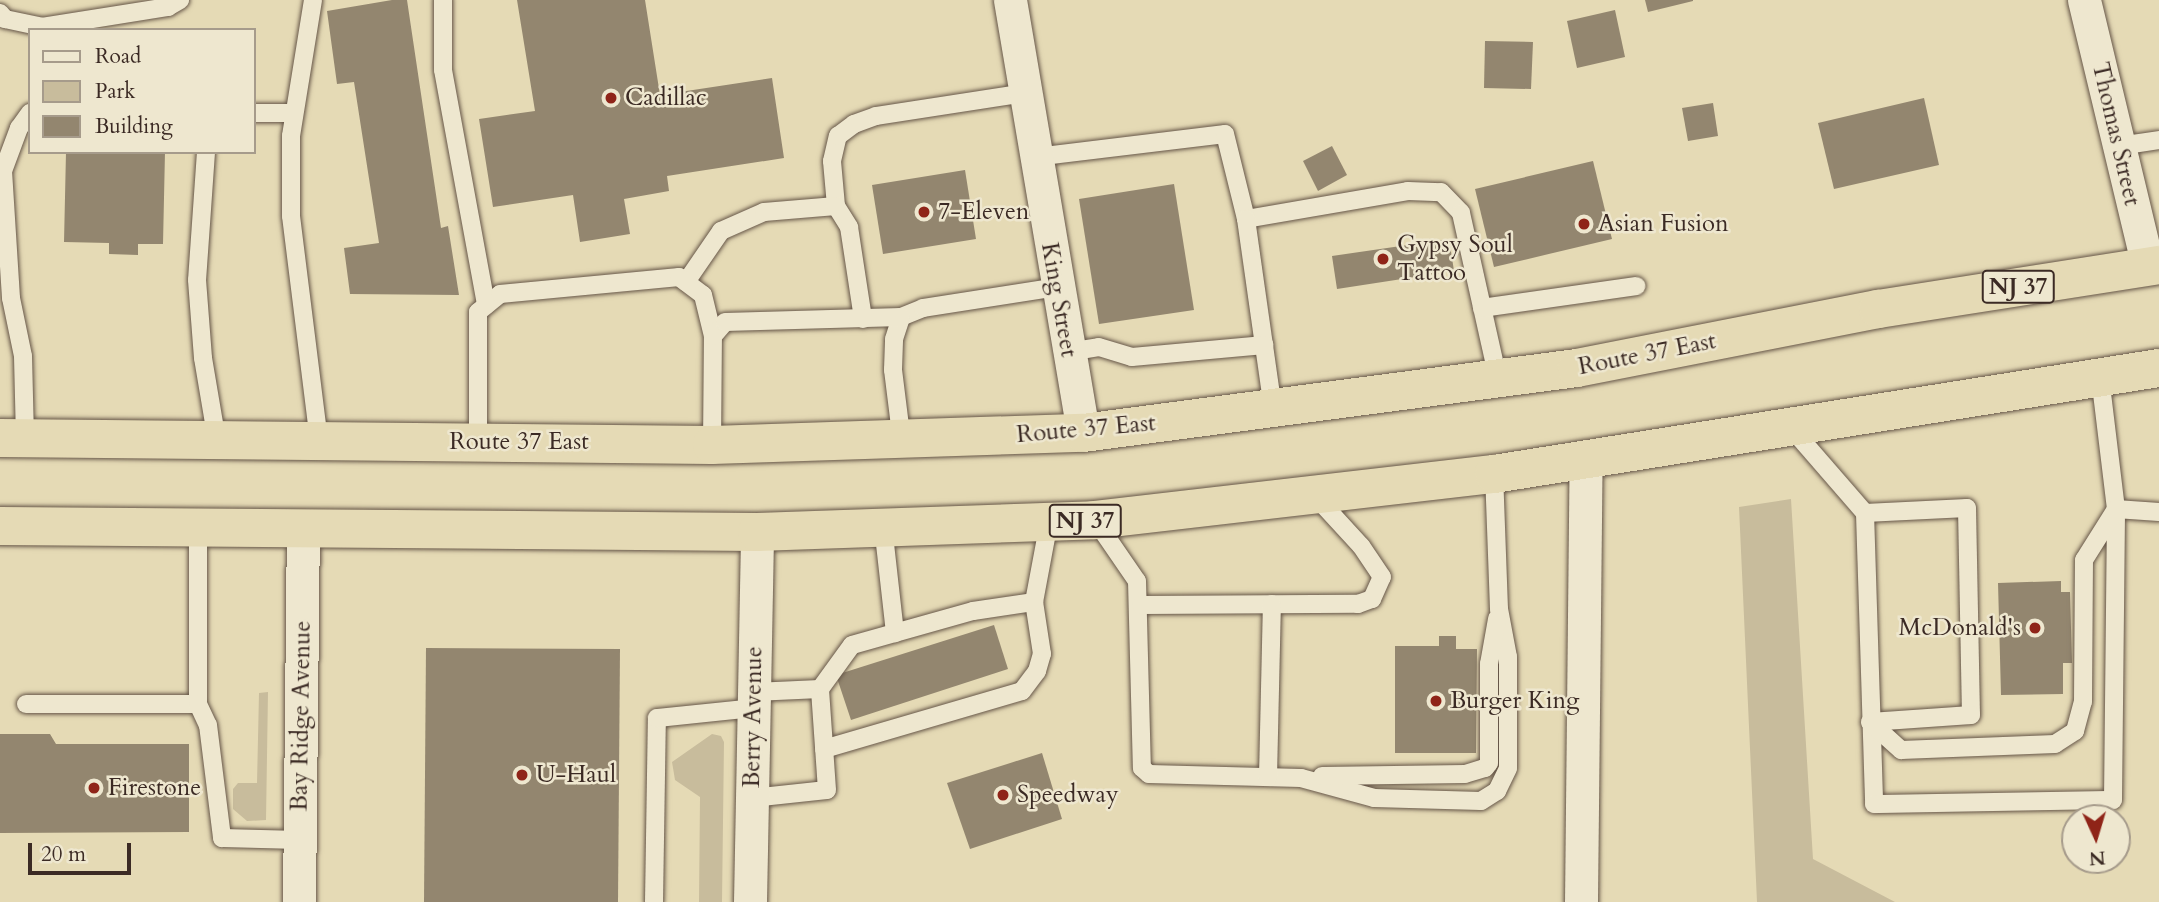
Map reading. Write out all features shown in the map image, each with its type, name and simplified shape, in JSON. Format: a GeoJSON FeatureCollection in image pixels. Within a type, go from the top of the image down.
{"type":"FeatureCollection","features":[{"type":"Feature","properties":{"kind":"highway","name":"Route 37 East"},"geometry":{"type":"LineString","coordinates":[[12,438],[712,445],[902,442],[1083,433],[1577,368],[1878,309],[2153,266]]}},
{"type":"Feature","properties":{"kind":"highway","name":"NJ 37"},"geometry":{"type":"LineString","coordinates":[[0,526],[757,532],[1095,520],[1317,498],[1586,461],[2159,368]]}},
{"type":"Feature","properties":{"kind":"street","name":"King Street"},"geometry":{"type":"LineString","coordinates":[[1010,0],[1083,433]]}},
{"type":"Feature","properties":{"kind":"street","name":"Thomas Street"},"geometry":{"type":"LineString","coordinates":[[2084,0],[2119,146],[2153,266]]}},
{"type":"Feature","properties":{"kind":"street"},"geometry":{"type":"LineString","coordinates":[[1581,902],[1586,461]]}},
{"type":"Feature","properties":{"kind":"street","name":"Bay Ridge Avenue"},"geometry":{"type":"LineString","coordinates":[[299,902],[303,529]]}},
{"type":"Feature","properties":{"kind":"street","name":"Berry Avenue"},"geometry":{"type":"LineString","coordinates":[[750,902],[757,532]]}},
{"type":"Feature","properties":{"kind":"lane"},"geometry":{"type":"LineString","coordinates":[[0,13],[5,19],[41,27],[168,7],[180,0]]}},
{"type":"Feature","properties":{"kind":"lane"},"geometry":{"type":"LineString","coordinates":[[313,0],[294,113],[291,216],[319,442]]}},
{"type":"Feature","properties":{"kind":"lane"},"geometry":{"type":"LineString","coordinates":[[443,0],[443,70],[486,306]]}},
{"type":"Feature","properties":{"kind":"lane"},"geometry":{"type":"LineString","coordinates":[[863,318],[849,228],[836,206],[832,161],[838,136],[854,124],[876,116],[1025,93]]}},
{"type":"Feature","properties":{"kind":"lane"},"geometry":{"type":"LineString","coordinates":[[256,113],[294,113]]}},
{"type":"Feature","properties":{"kind":"lane"},"geometry":{"type":"LineString","coordinates":[[12,438],[23,356],[5,279],[3,171],[19,128],[28,116]]}},
{"type":"Feature","properties":{"kind":"lane"},"geometry":{"type":"LineString","coordinates":[[1035,157],[1225,134],[1246,219],[1273,408]]}},
{"type":"Feature","properties":{"kind":"lane"},"geometry":{"type":"LineString","coordinates":[[2119,146],[2159,140]]}},
{"type":"Feature","properties":{"kind":"lane"},"geometry":{"type":"LineString","coordinates":[[206,154],[197,280],[203,358],[217,441]]}},
{"type":"Feature","properties":{"kind":"lane"},"geometry":{"type":"LineString","coordinates":[[1246,219],[1408,191],[1441,192],[1461,213],[1498,378]]}},
{"type":"Feature","properties":{"kind":"lane"},"geometry":{"type":"LineString","coordinates":[[686,282],[721,231],[764,212],[836,206]]}},
{"type":"Feature","properties":{"kind":"lane"},"geometry":{"type":"LineString","coordinates":[[478,442],[478,312],[500,294],[679,277],[703,295],[713,337],[712,445]]}},
{"type":"Feature","properties":{"kind":"lane"},"geometry":{"type":"LineString","coordinates":[[1482,308],[1636,286]]}},
{"type":"Feature","properties":{"kind":"lane"},"geometry":{"type":"LineString","coordinates":[[713,337],[725,323],[901,317],[923,308],[1057,287]]}},
{"type":"Feature","properties":{"kind":"lane"},"geometry":{"type":"LineString","coordinates":[[901,317],[894,339],[893,370],[902,442]]}},
{"type":"Feature","properties":{"kind":"lane"},"geometry":{"type":"LineString","coordinates":[[1068,352],[1099,347],[1132,358],[1264,345]]}},
{"type":"Feature","properties":{"kind":"lane"},"geometry":{"type":"LineString","coordinates":[[1792,429],[1865,513],[1874,804],[2113,800],[2116,509],[2100,377]]}},
{"type":"Feature","properties":{"kind":"lane"},"geometry":{"type":"LineString","coordinates":[[1301,778],[1374,798],[1481,801],[1497,791],[1508,768],[1508,657],[1499,609],[1494,474]]}},
{"type":"Feature","properties":{"kind":"lane"},"geometry":{"type":"LineString","coordinates":[[1141,605],[1358,604],[1372,599],[1382,577],[1366,552],[1317,498]]}},
{"type":"Feature","properties":{"kind":"lane"},"geometry":{"type":"LineString","coordinates":[[1865,513],[1967,508],[1971,715],[1870,722]]}},
{"type":"Feature","properties":{"kind":"lane"},"geometry":{"type":"LineString","coordinates":[[2116,509],[2159,512]]}},
{"type":"Feature","properties":{"kind":"lane"},"geometry":{"type":"LineString","coordinates":[[1870,722],[1901,750],[2055,744],[2075,731],[2082,702],[2084,560],[2116,509]]}},
{"type":"Feature","properties":{"kind":"lane"},"geometry":{"type":"LineString","coordinates":[[1095,520],[1137,581],[1141,605],[1142,768],[1149,774],[1301,778],[1465,774],[1485,768],[1489,763],[1489,664],[1499,609]]}},
{"type":"Feature","properties":{"kind":"lane"},"geometry":{"type":"LineString","coordinates":[[824,749],[1022,691],[1037,671],[1042,654],[1034,602],[1049,522]]}},
{"type":"Feature","properties":{"kind":"lane"},"geometry":{"type":"LineString","coordinates":[[883,526],[895,633]]}},
{"type":"Feature","properties":{"kind":"lane"},"geometry":{"type":"LineString","coordinates":[[198,529],[198,704],[208,725],[222,838],[300,839]]}},
{"type":"Feature","properties":{"kind":"lane"},"geometry":{"type":"LineString","coordinates":[[752,798],[827,790],[820,689],[852,645],[973,611],[1034,602]]}},
{"type":"Feature","properties":{"kind":"lane"},"geometry":{"type":"LineString","coordinates":[[1268,777],[1272,604]]}},
{"type":"Feature","properties":{"kind":"lane"},"geometry":{"type":"LineString","coordinates":[[653,902],[657,718],[820,689]]}},
{"type":"Feature","properties":{"kind":"lane"},"geometry":{"type":"LineString","coordinates":[[26,704],[198,704]]}},
{"type":"Feature","properties":{"kind":"green space"},"geometry":{"type":"Polygon","coordinates":[[[1791,499],[1813,859],[1895,902],[1757,902],[1739,507],[1791,499]]]}},
{"type":"Feature","properties":{"kind":"green space"},"geometry":{"type":"Polygon","coordinates":[[[268,692],[266,820],[247,821],[233,809],[233,789],[238,783],[257,783],[259,693],[268,692]]]}},
{"type":"Feature","properties":{"kind":"green space"},"geometry":{"type":"Polygon","coordinates":[[[712,734],[721,736],[724,742],[722,902],[699,902],[700,797],[675,780],[672,762],[712,734]]]}},
{"type":"Feature","properties":{"kind":"building"},"geometry":{"type":"Polygon","coordinates":[[[407,0],[441,228],[448,226],[459,295],[350,294],[344,248],[379,243],[354,82],[337,84],[327,11],[407,0]]]}},
{"type":"Feature","properties":{"kind":"building"},"geometry":{"type":"Polygon","coordinates":[[[517,0],[645,0],[660,95],[772,78],[784,158],[667,176],[669,191],[624,199],[630,234],[580,242],[573,195],[493,207],[479,119],[535,111],[517,0]]]}},
{"type":"Feature","properties":{"kind":"building"},"geometry":{"type":"Polygon","coordinates":[[[1645,0],[1693,0],[1693,1],[1648,12],[1645,0]]]}},
{"type":"Feature","properties":{"kind":"building"},"geometry":{"type":"Polygon","coordinates":[[[1615,10],[1625,57],[1577,68],[1567,21],[1615,10]]]}},
{"type":"Feature","properties":{"kind":"building"},"geometry":{"type":"Polygon","coordinates":[[[1485,41],[1533,42],[1531,89],[1484,88],[1485,41]]]}},
{"type":"Feature","properties":{"kind":"building"},"geometry":{"type":"Polygon","coordinates":[[[1924,98],[1939,165],[1834,189],[1818,123],[1924,98]]]}},
{"type":"Feature","properties":{"kind":"building"},"geometry":{"type":"Polygon","coordinates":[[[1713,103],[1718,136],[1688,141],[1682,108],[1713,103]]]}},
{"type":"Feature","properties":{"kind":"building"},"geometry":{"type":"Polygon","coordinates":[[[1332,146],[1347,175],[1318,191],[1303,161],[1332,146]]]}},
{"type":"Feature","properties":{"kind":"building"},"geometry":{"type":"Polygon","coordinates":[[[66,154],[165,154],[163,244],[138,244],[138,255],[109,254],[109,243],[64,242],[66,154]]]}},
{"type":"Feature","properties":{"kind":"building"},"geometry":{"type":"Polygon","coordinates":[[[1593,161],[1612,239],[1494,267],[1475,189],[1593,161]]]}},
{"type":"Feature","properties":{"kind":"building","name":"7-Eleven"},"geometry":{"type":"Polygon","coordinates":[[[965,170],[976,239],[883,254],[872,185],[965,170]]]}},
{"type":"Feature","properties":{"kind":"building"},"geometry":{"type":"Polygon","coordinates":[[[1174,184],[1194,310],[1099,324],[1079,199],[1174,184]]]}},
{"type":"Feature","properties":{"kind":"building"},"geometry":{"type":"Polygon","coordinates":[[[1449,239],[1454,271],[1337,289],[1332,256],[1449,239]]]}},
{"type":"Feature","properties":{"kind":"building","name":"McDonald's"},"geometry":{"type":"Polygon","coordinates":[[[2061,581],[2061,592],[2070,592],[2072,663],[2063,663],[2063,694],[2001,695],[1998,583],[2061,581]]]}},
{"type":"Feature","properties":{"kind":"building"},"geometry":{"type":"Polygon","coordinates":[[[994,625],[1008,669],[851,720],[836,675],[994,625]]]}},
{"type":"Feature","properties":{"kind":"building","name":"Burger King"},"geometry":{"type":"Polygon","coordinates":[[[1439,636],[1456,636],[1456,649],[1477,649],[1476,753],[1395,753],[1395,646],[1439,646],[1439,636]]]}},
{"type":"Feature","properties":{"kind":"building","name":"U-Haul"},"geometry":{"type":"Polygon","coordinates":[[[426,648],[620,649],[618,902],[424,902],[426,648]]]}},
{"type":"Feature","properties":{"kind":"building","name":"Firestone"},"geometry":{"type":"Polygon","coordinates":[[[0,734],[50,734],[56,744],[189,744],[189,832],[0,833],[0,734]]]}},
{"type":"Feature","properties":{"kind":"building","name":"Speedway"},"geometry":{"type":"Polygon","coordinates":[[[1042,753],[1062,819],[970,849],[947,783],[1042,753]]]}},
{"type":"Feature","properties":{"kind":"place","name":"Cadillac"},"geometry":{"type":"Point","coordinates":[611,98]}},
{"type":"Feature","properties":{"kind":"place","name":"7-Eleven"},"geometry":{"type":"Point","coordinates":[924,212]}},
{"type":"Feature","properties":{"kind":"place","name":"Asian Fusion"},"geometry":{"type":"Point","coordinates":[1584,224]}},
{"type":"Feature","properties":{"kind":"place","name":"Gypsy Soul Tattoo"},"geometry":{"type":"Point","coordinates":[1383,259]}},
{"type":"Feature","properties":{"kind":"place","name":"McDonald's"},"geometry":{"type":"Point","coordinates":[2035,628]}},
{"type":"Feature","properties":{"kind":"place","name":"Burger King"},"geometry":{"type":"Point","coordinates":[1436,701]}},
{"type":"Feature","properties":{"kind":"place","name":"U-Haul"},"geometry":{"type":"Point","coordinates":[522,775]}},
{"type":"Feature","properties":{"kind":"place","name":"Firestone"},"geometry":{"type":"Point","coordinates":[94,788]}},
{"type":"Feature","properties":{"kind":"place","name":"Speedway"},"geometry":{"type":"Point","coordinates":[1003,795]}}]}
